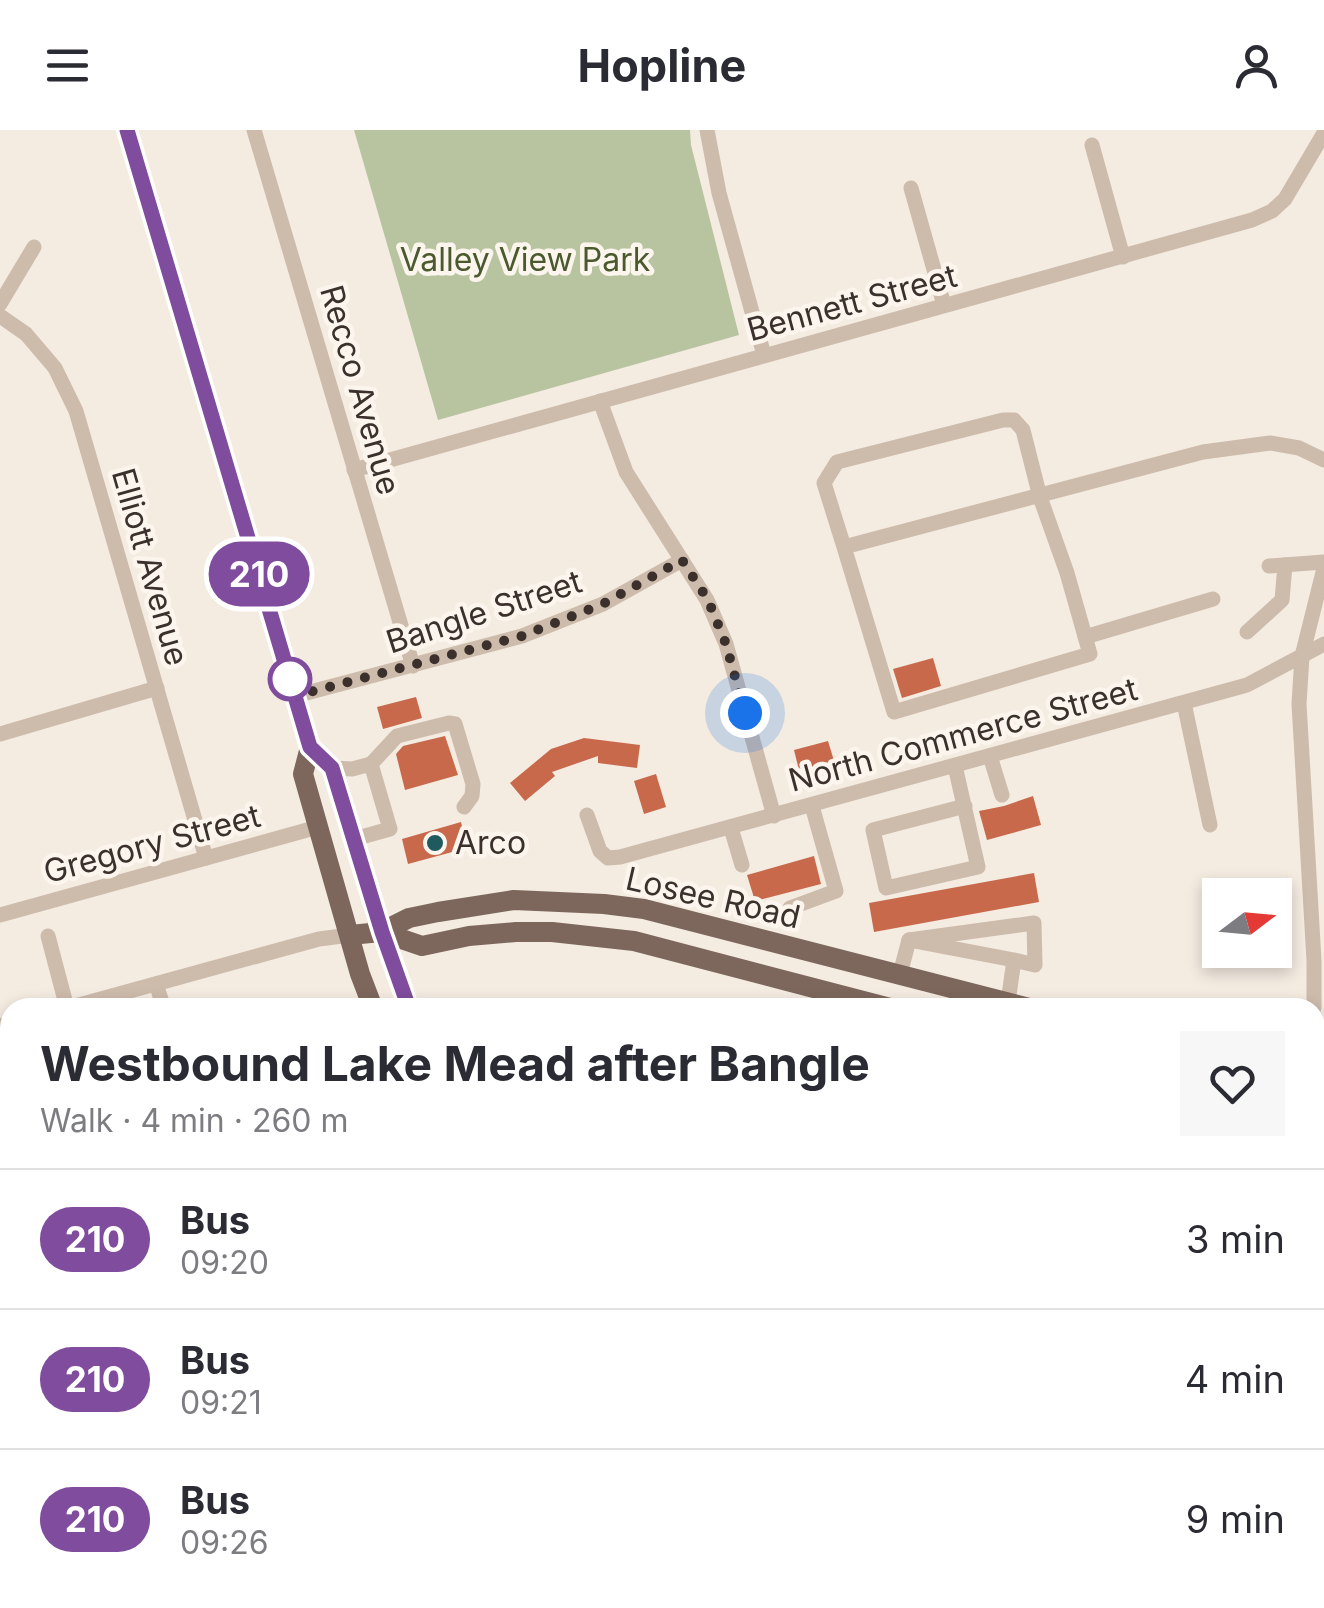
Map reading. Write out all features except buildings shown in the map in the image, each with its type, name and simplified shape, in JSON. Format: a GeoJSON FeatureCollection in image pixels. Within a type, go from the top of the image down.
{"type":"FeatureCollection","features":[{"type":"Feature","properties":{"kind":"main road"},"geometry":{"type":"LineString","coordinates":[[127,130],[310,747],[332,768],[406,998]]}},
{"type":"Feature","properties":{"kind":"main road"},"geometry":{"type":"LineString","coordinates":[[310,747],[303,774],[369,998]]}},
{"type":"Feature","properties":{"kind":"main road","name":"Losee Road"},"geometry":{"type":"LineString","coordinates":[[350,935],[382,932],[409,918],[514,900],[604,904],[644,909],[991,998]]}},
{"type":"Feature","properties":{"kind":"main road","name":"Losee Road"},"geometry":{"type":"LineString","coordinates":[[382,932],[422,946],[516,932],[615,938],[851,998]]}},
{"type":"Feature","properties":{"kind":"street","name":"Recco Avenue"},"geometry":{"type":"LineString","coordinates":[[254,130],[413,666]]}},
{"type":"Feature","properties":{"kind":"street"},"geometry":{"type":"LineString","coordinates":[[707,130],[719,193],[764,356]]}},
{"type":"Feature","properties":{"kind":"street","name":"Bennett Street"},"geometry":{"type":"LineString","coordinates":[[354,470],[1252,220],[1272,211],[1284,199],[1324,133]]}},
{"type":"Feature","properties":{"kind":"street"},"geometry":{"type":"LineString","coordinates":[[1092,144],[1123,257]]}},
{"type":"Feature","properties":{"kind":"street"},"geometry":{"type":"LineString","coordinates":[[911,188],[944,305]]}},
{"type":"Feature","properties":{"kind":"street"},"geometry":{"type":"LineString","coordinates":[[0,304],[34,247]]}},
{"type":"Feature","properties":{"kind":"street","name":"Elliott Avenue"},"geometry":{"type":"LineString","coordinates":[[0,316],[26,334],[55,368],[76,411],[206,858]]}},
{"type":"Feature","properties":{"kind":"street"},"geometry":{"type":"LineString","coordinates":[[600,401],[626,472],[708,600],[726,644],[774,816]]}},
{"type":"Feature","properties":{"kind":"street"},"geometry":{"type":"LineString","coordinates":[[1014,420],[1023,430],[1040,497],[1090,654],[894,712],[824,483],[837,462],[1014,420]]}},
{"type":"Feature","properties":{"kind":"street"},"geometry":{"type":"LineString","coordinates":[[844,547],[1203,452],[1270,444],[1299,448],[1324,460]]}},
{"type":"Feature","properties":{"kind":"street","name":"Bangle Street"},"geometry":{"type":"LineString","coordinates":[[295,696],[538,630],[603,604],[682,560]]}},
{"type":"Feature","properties":{"kind":"street"},"geometry":{"type":"LineString","coordinates":[[1248,632],[1282,600],[1277,565],[1324,565],[1302,656],[1298,704],[1314,998]]}},
{"type":"Feature","properties":{"kind":"street"},"geometry":{"type":"LineString","coordinates":[[1086,637],[1213,599]]}},
{"type":"Feature","properties":{"kind":"street","name":"North Commerce Street"},"geometry":{"type":"LineString","coordinates":[[587,815],[600,850],[608,858],[620,857],[1248,685],[1324,644]]}},
{"type":"Feature","properties":{"kind":"street"},"geometry":{"type":"LineString","coordinates":[[0,734],[157,688]]}},
{"type":"Feature","properties":{"kind":"street"},"geometry":{"type":"LineString","coordinates":[[1184,703],[1210,825]]}},
{"type":"Feature","properties":{"kind":"street"},"geometry":{"type":"LineString","coordinates":[[332,768],[352,769],[371,764],[398,736],[448,722],[458,729],[473,784],[472,796],[464,807]]}},
{"type":"Feature","properties":{"kind":"street"},"geometry":{"type":"LineString","coordinates":[[990,756],[1002,795]]}},
{"type":"Feature","properties":{"kind":"street"},"geometry":{"type":"LineString","coordinates":[[354,839],[390,828],[371,764]]}},
{"type":"Feature","properties":{"kind":"street"},"geometry":{"type":"LineString","coordinates":[[955,766],[978,868],[886,888],[874,830],[964,806]]}},
{"type":"Feature","properties":{"kind":"street"},"geometry":{"type":"LineString","coordinates":[[790,908],[836,891],[812,806]]}},
{"type":"Feature","properties":{"kind":"street","name":"Gregory Street"},"geometry":{"type":"LineString","coordinates":[[0,915],[318,827]]}},
{"type":"Feature","properties":{"kind":"street"},"geometry":{"type":"LineString","coordinates":[[731,828],[742,865]]}},
{"type":"Feature","properties":{"kind":"street"},"geometry":{"type":"LineString","coordinates":[[1034,923],[1036,965],[1014,960],[909,940],[1034,923]]}},
{"type":"Feature","properties":{"kind":"street","name":"Losee Road"},"geometry":{"type":"LineString","coordinates":[[105,998],[319,939],[350,935]]}},
{"type":"Feature","properties":{"kind":"street"},"geometry":{"type":"LineString","coordinates":[[48,936],[65,998]]}},
{"type":"Feature","properties":{"kind":"street"},"geometry":{"type":"LineString","coordinates":[[900,974],[909,940]]}},
{"type":"Feature","properties":{"kind":"street"},"geometry":{"type":"LineString","coordinates":[[1014,960],[1017,998]]}},
{"type":"Feature","properties":{"kind":"street"},"geometry":{"type":"LineString","coordinates":[[156,984],[161,998]]}},
{"type":"Feature","properties":{"kind":"green space","name":"Valley View Park"},"geometry":{"type":"Polygon","coordinates":[[[354,130],[690,130],[739,335],[438,420],[354,130]]]}},
{"type":"Feature","properties":{"kind":"bus line","name":"210"},"geometry":{"type":"LineString","coordinates":[[127,130],[310,747],[332,768],[405,998]]}},
{"type":"Feature","properties":{"kind":"place","name":"Arco"},"geometry":{"type":"Point","coordinates":[435,843]}},
{"type":"Feature","properties":{"kind":"route"},"geometry":{"type":"LineString","coordinates":[[290,679],[295,696],[522,636],[603,604],[682,560],[708,600],[726,644],[745,713]]}}]}
